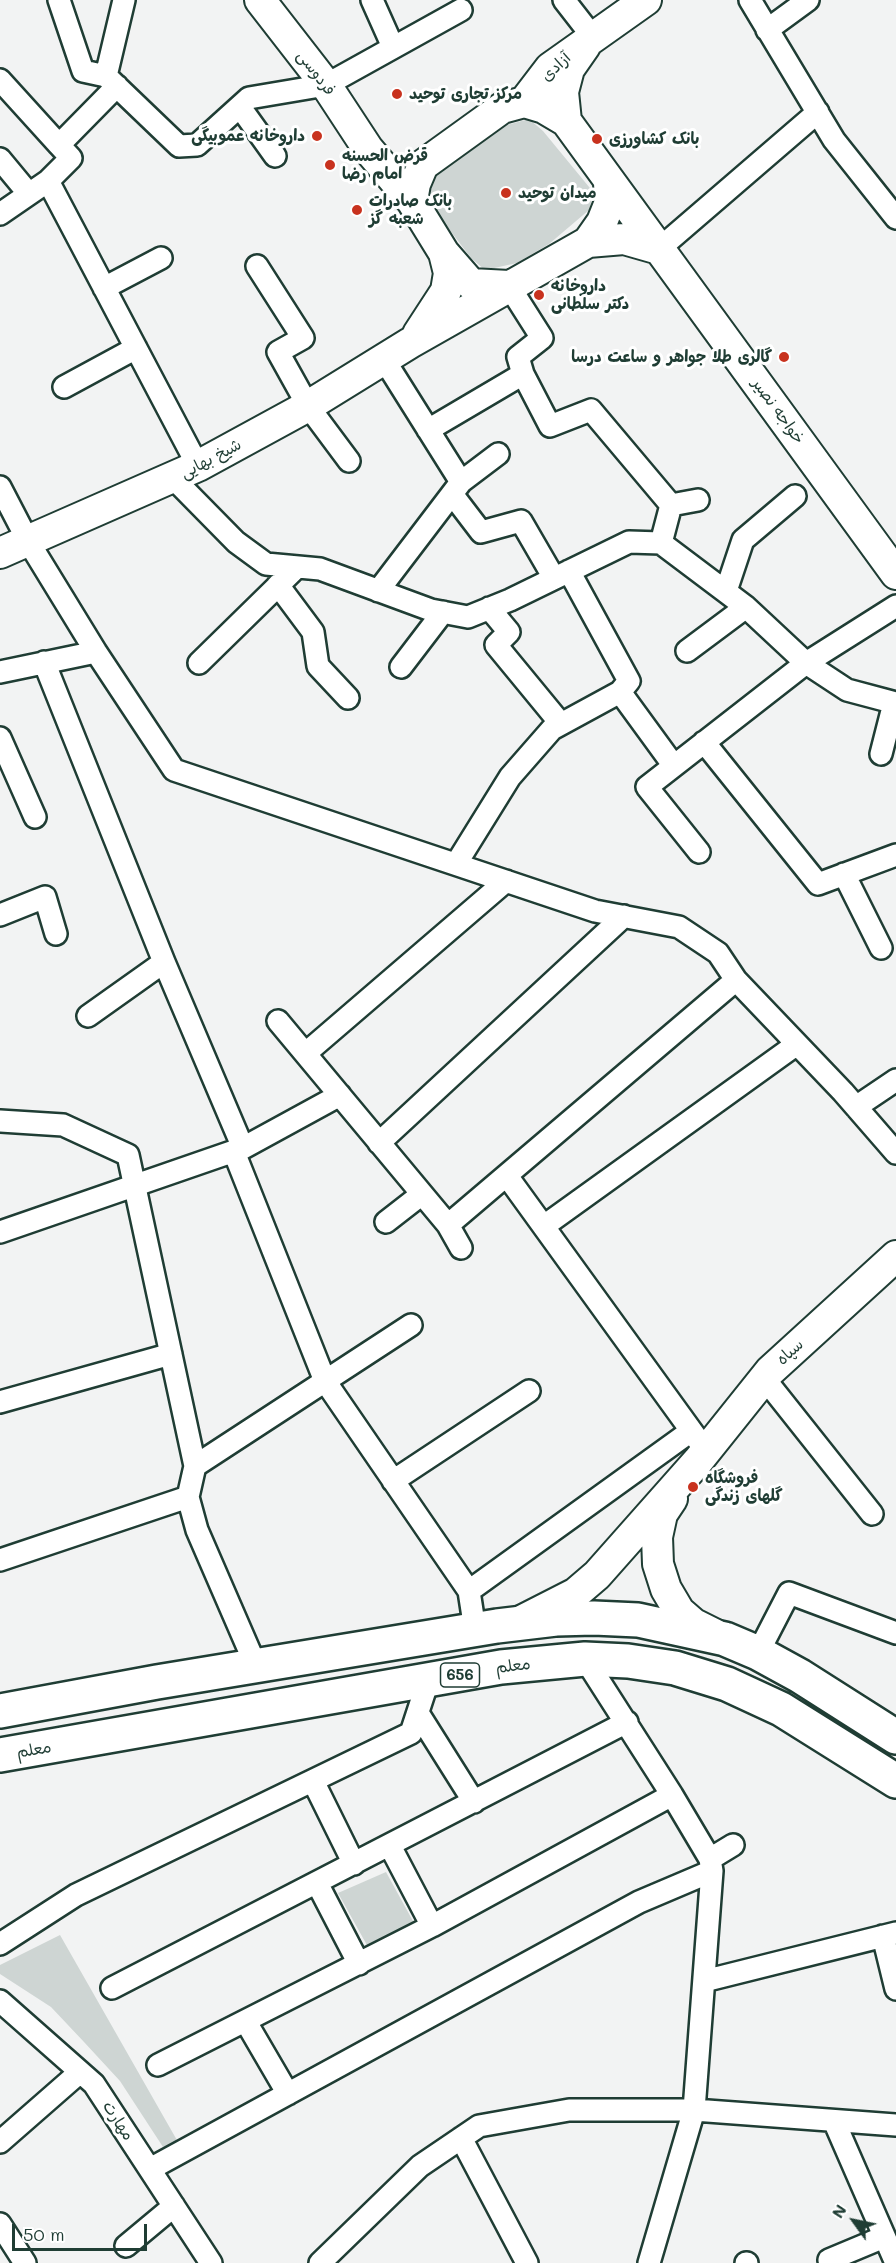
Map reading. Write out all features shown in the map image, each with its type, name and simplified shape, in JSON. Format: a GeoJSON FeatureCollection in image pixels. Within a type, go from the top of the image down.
{"type":"FeatureCollection","features":[{"type":"Feature","properties":{"kind":"main road"},"geometry":{"type":"LineString","coordinates":[[0,1711],[157,1682],[519,1622],[556,1618],[638,1620],[725,1639],[758,1653],[896,1737]]}},
{"type":"Feature","properties":{"kind":"main road","name":"معلم"},"geometry":{"type":"LineString","coordinates":[[0,1755],[501,1667],[585,1659],[628,1661],[675,1668],[727,1684],[781,1709],[896,1781]]}},
{"type":"Feature","properties":{"kind":"main road"},"geometry":{"type":"LineString","coordinates":[[41,1749],[61,1733],[86,1724],[145,1714],[154,1700],[157,1682]]}},
{"type":"Feature","properties":{"kind":"street"},"geometry":{"type":"LineString","coordinates":[[59,0],[83,71],[112,81],[179,146],[202,152],[249,99],[326,85],[460,10]]}},
{"type":"Feature","properties":{"kind":"street"},"geometry":{"type":"LineString","coordinates":[[59,145],[112,81],[124,0]]}},
{"type":"Feature","properties":{"kind":"street","name":"فردوسی"},"geometry":{"type":"LineString","coordinates":[[260,0],[326,85],[368,149],[412,201]]}},
{"type":"Feature","properties":{"kind":"street"},"geometry":{"type":"LineString","coordinates":[[372,0],[393,47]]}},
{"type":"Feature","properties":{"kind":"street"},"geometry":{"type":"LineString","coordinates":[[564,0],[592,36]]}},
{"type":"Feature","properties":{"kind":"street","name":"آزادی"},"geometry":{"type":"LineString","coordinates":[[524,102],[550,68],[592,36],[646,0]]}},
{"type":"Feature","properties":{"kind":"street"},"geometry":{"type":"LineString","coordinates":[[750,0],[834,140],[896,218]]}},
{"type":"Feature","properties":{"kind":"street"},"geometry":{"type":"LineString","coordinates":[[767,30],[808,0]]}},
{"type":"Feature","properties":{"kind":"street","name":"آزادی"},"geometry":{"type":"LineString","coordinates":[[566,122],[563,92],[569,69],[592,36]]}},
{"type":"Feature","properties":{"kind":"street"},"geometry":{"type":"LineString","coordinates":[[0,80],[71,158],[48,181],[0,214]]}},
{"type":"Feature","properties":{"kind":"street"},"geometry":{"type":"LineString","coordinates":[[588,242],[602,222],[610,202],[609,183],[566,122],[544,108],[524,102],[502,108],[423,165],[415,184],[412,201],[444,253],[471,284],[509,286],[588,242],[624,239],[658,249],[818,112]]}},
{"type":"Feature","properties":{"kind":"street"},"geometry":{"type":"LineString","coordinates":[[240,107],[275,156]]}},
{"type":"Feature","properties":{"kind":"street"},"geometry":{"type":"LineString","coordinates":[[368,149],[396,154],[440,151]]}},
{"type":"Feature","properties":{"kind":"street"},"geometry":{"type":"LineString","coordinates":[[0,159],[29,194]]}},
{"type":"Feature","properties":{"kind":"street"},"geometry":{"type":"LineString","coordinates":[[48,181],[136,348],[186,472],[236,542],[266,564],[320,569],[378,591],[443,612],[468,617],[629,542],[661,543],[746,606],[806,663],[847,690],[895,703],[881,754]]}},
{"type":"Feature","properties":{"kind":"street","name":"خواجه نصیر"},"geometry":{"type":"LineString","coordinates":[[609,183],[891,557]]}},
{"type":"Feature","properties":{"kind":"street","name":"شیخ بهایی"},"geometry":{"type":"LineString","coordinates":[[410,343],[430,319],[446,291],[449,273],[444,253]]}},
{"type":"Feature","properties":{"kind":"street"},"geometry":{"type":"LineString","coordinates":[[104,288],[161,258]]}},
{"type":"Feature","properties":{"kind":"street"},"geometry":{"type":"LineString","coordinates":[[257,266],[303,338],[278,352],[308,406],[349,461]]}},
{"type":"Feature","properties":{"kind":"street"},"geometry":{"type":"LineString","coordinates":[[509,286],[542,338],[518,357],[523,374],[550,426],[591,410],[671,505]]}},
{"type":"Feature","properties":{"kind":"street","name":"شیخ بهایی"},"geometry":{"type":"LineString","coordinates":[[0,553],[186,472],[308,406],[385,361],[410,343],[509,286]]}},
{"type":"Feature","properties":{"kind":"street"},"geometry":{"type":"LineString","coordinates":[[64,387],[136,348]]}},
{"type":"Feature","properties":{"kind":"street"},"geometry":{"type":"LineString","coordinates":[[385,361],[428,430],[456,488],[481,532],[521,520],[561,575],[629,681],[620,692],[552,729],[510,777],[456,864]]}},
{"type":"Feature","properties":{"kind":"street"},"geometry":{"type":"LineString","coordinates":[[428,430],[523,374]]}},
{"type":"Feature","properties":{"kind":"street"},"geometry":{"type":"LineString","coordinates":[[378,591],[456,488],[498,454]]}},
{"type":"Feature","properties":{"kind":"street"},"geometry":{"type":"LineString","coordinates":[[0,487],[28,541],[96,652],[174,770],[594,911],[679,927],[718,952],[736,980],[856,1107],[896,1153]]}},
{"type":"Feature","properties":{"kind":"street"},"geometry":{"type":"LineString","coordinates":[[726,591],[743,540],[795,496]]}},
{"type":"Feature","properties":{"kind":"street"},"geometry":{"type":"LineString","coordinates":[[671,505],[698,500]]}},
{"type":"Feature","properties":{"kind":"street"},"geometry":{"type":"LineString","coordinates":[[661,543],[671,505]]}},
{"type":"Feature","properties":{"kind":"street"},"geometry":{"type":"LineString","coordinates":[[199,663],[297,567]]}},
{"type":"Feature","properties":{"kind":"street"},"geometry":{"type":"LineString","coordinates":[[278,585],[313,632],[318,666],[348,698]]}},
{"type":"Feature","properties":{"kind":"street"},"geometry":{"type":"LineString","coordinates":[[687,651],[746,606]]}},
{"type":"Feature","properties":{"kind":"street"},"geometry":{"type":"LineString","coordinates":[[699,852],[647,787],[806,663],[896,606]]}},
{"type":"Feature","properties":{"kind":"street"},"geometry":{"type":"LineString","coordinates":[[489,608],[509,632],[496,645],[561,724]]}},
{"type":"Feature","properties":{"kind":"street"},"geometry":{"type":"LineString","coordinates":[[401,667],[443,612]]}},
{"type":"Feature","properties":{"kind":"street"},"geometry":{"type":"LineString","coordinates":[[0,672],[96,652]]}},
{"type":"Feature","properties":{"kind":"street"},"geometry":{"type":"LineString","coordinates":[[44,662],[238,1150],[325,1381],[469,1591],[475,1630]]}},
{"type":"Feature","properties":{"kind":"street"},"geometry":{"type":"LineString","coordinates":[[620,692],[674,766]]}},
{"type":"Feature","properties":{"kind":"street"},"geometry":{"type":"LineString","coordinates":[[0,738],[35,817]]}},
{"type":"Feature","properties":{"kind":"street"},"geometry":{"type":"LineString","coordinates":[[704,742],[818,884],[896,855]]}},
{"type":"Feature","properties":{"kind":"street"},"geometry":{"type":"LineString","coordinates":[[844,874],[881,948]]}},
{"type":"Feature","properties":{"kind":"street"},"geometry":{"type":"LineString","coordinates":[[306,1053],[506,881]]}},
{"type":"Feature","properties":{"kind":"street"},"geometry":{"type":"LineString","coordinates":[[0,915],[45,897],[56,934]]}},
{"type":"Feature","properties":{"kind":"street"},"geometry":{"type":"LineString","coordinates":[[379,1143],[624,916]]}},
{"type":"Feature","properties":{"kind":"street"},"geometry":{"type":"LineString","coordinates":[[88,1016],[164,962]]}},
{"type":"Feature","properties":{"kind":"street"},"geometry":{"type":"LineString","coordinates":[[448,1225],[736,980]]}},
{"type":"Feature","properties":{"kind":"street"},"geometry":{"type":"LineString","coordinates":[[278,1021],[448,1225],[461,1248]]}},
{"type":"Feature","properties":{"kind":"street"},"geometry":{"type":"LineString","coordinates":[[544,1227],[797,1044]]}},
{"type":"Feature","properties":{"kind":"street"},"geometry":{"type":"LineString","coordinates":[[856,1107],[896,1080]]}},
{"type":"Feature","properties":{"kind":"street"},"geometry":{"type":"LineString","coordinates":[[0,1232],[238,1150],[340,1095]]}},
{"type":"Feature","properties":{"kind":"street"},"geometry":{"type":"LineString","coordinates":[[0,1121],[63,1125],[128,1155],[195,1466],[188,1497],[197,1530],[256,1666]]}},
{"type":"Feature","properties":{"kind":"street"},"geometry":{"type":"LineString","coordinates":[[507,1176],[698,1448]]}},
{"type":"Feature","properties":{"kind":"street"},"geometry":{"type":"LineString","coordinates":[[386,1222],[422,1194]]}},
{"type":"Feature","properties":{"kind":"street","name":"سپاه"},"geometry":{"type":"LineString","coordinates":[[698,1448],[765,1378],[896,1256]]}},
{"type":"Feature","properties":{"kind":"street"},"geometry":{"type":"LineString","coordinates":[[195,1466],[411,1325]]}},
{"type":"Feature","properties":{"kind":"street"},"geometry":{"type":"LineString","coordinates":[[0,1401],[171,1354]]}},
{"type":"Feature","properties":{"kind":"street"},"geometry":{"type":"LineString","coordinates":[[765,1378],[872,1514]]}},
{"type":"Feature","properties":{"kind":"street"},"geometry":{"type":"LineString","coordinates":[[393,1481],[529,1391]]}},
{"type":"Feature","properties":{"kind":"street"},"geometry":{"type":"LineString","coordinates":[[469,1591],[698,1448]]}},
{"type":"Feature","properties":{"kind":"street"},"geometry":{"type":"LineString","coordinates":[[519,1622],[576,1593],[597,1575],[698,1448]]}},
{"type":"Feature","properties":{"kind":"street"},"geometry":{"type":"LineString","coordinates":[[698,1448],[662,1514],[657,1537],[658,1564],[666,1589],[679,1611],[694,1624],[725,1639]]}},
{"type":"Feature","properties":{"kind":"street"},"geometry":{"type":"LineString","coordinates":[[0,1560],[188,1497]]}},
{"type":"Feature","properties":{"kind":"street"},"geometry":{"type":"LineString","coordinates":[[758,1653],[789,1593],[896,1633]]}},
{"type":"Feature","properties":{"kind":"street"},"geometry":{"type":"LineString","coordinates":[[585,1659],[672,1795],[711,1865],[694,2110],[655,2258]]}},
{"type":"Feature","properties":{"kind":"street"},"geometry":{"type":"LineString","coordinates":[[0,1944],[76,1895],[411,1733],[428,1681]]}},
{"type":"Feature","properties":{"kind":"street"},"geometry":{"type":"LineString","coordinates":[[418,1713],[474,1802]]}},
{"type":"Feature","properties":{"kind":"street"},"geometry":{"type":"LineString","coordinates":[[112,1988],[627,1722]]}},
{"type":"Feature","properties":{"kind":"street"},"geometry":{"type":"LineString","coordinates":[[313,1780],[354,1864]]}},
{"type":"Feature","properties":{"kind":"street"},"geometry":{"type":"LineString","coordinates":[[158,2065],[432,1926],[672,1795]]}},
{"type":"Feature","properties":{"kind":"street"},"geometry":{"type":"LineString","coordinates":[[150,2169],[711,1865],[733,1845]]}},
{"type":"Feature","properties":{"kind":"street"},"geometry":{"type":"LineString","coordinates":[[390,1846],[432,1926]]}},
{"type":"Feature","properties":{"kind":"street"},"geometry":{"type":"LineString","coordinates":[[316,1883],[359,1964]]}},
{"type":"Feature","properties":{"kind":"street"},"geometry":{"type":"LineString","coordinates":[[704,1981],[889,1935],[896,1989]]}},
{"type":"Feature","properties":{"kind":"street","name":"مهارت"},"geometry":{"type":"LineString","coordinates":[[0,2001],[94,2084],[212,2263]]}},
{"type":"Feature","properties":{"kind":"street"},"geometry":{"type":"LineString","coordinates":[[246,2022],[288,2094]]}},
{"type":"Feature","properties":{"kind":"street"},"geometry":{"type":"LineString","coordinates":[[0,2142],[80,2072]]}},
{"type":"Feature","properties":{"kind":"street"},"geometry":{"type":"LineString","coordinates":[[320,2263],[420,2166],[479,2126],[569,2109],[694,2110],[896,2126]]}},
{"type":"Feature","properties":{"kind":"street"},"geometry":{"type":"LineString","coordinates":[[834,2121],[896,2263]]}},
{"type":"Feature","properties":{"kind":"street"},"geometry":{"type":"LineString","coordinates":[[461,2138],[527,2263]]}},
{"type":"Feature","properties":{"kind":"street"},"geometry":{"type":"LineString","coordinates":[[126,2246],[174,2206]]}},
{"type":"Feature","properties":{"kind":"street"},"geometry":{"type":"LineString","coordinates":[[0,2224],[25,2263]]}},
{"type":"Feature","properties":{"kind":"street"},"geometry":{"type":"LineString","coordinates":[[829,2260],[884,2237]]}},
{"type":"Feature","properties":{"kind":"shaded area"},"geometry":{"type":"Polygon","coordinates":[[[529,119],[543,131],[594,193],[589,210],[549,244],[517,263],[485,270],[471,258],[436,212],[430,193],[436,176],[449,164],[507,125],[529,119]]]}},
{"type":"Feature","properties":{"kind":"shaded area"},"geometry":{"type":"Polygon","coordinates":[[[386,1872],[414,1923],[368,1947],[338,1893],[386,1872]]]}},
{"type":"Feature","properties":{"kind":"shaded area"},"geometry":{"type":"Polygon","coordinates":[[[60,1935],[178,2142],[163,2147],[120,2081],[84,2042],[51,2007],[0,1974],[0,1965],[60,1935]]]}},
{"type":"Feature","properties":{"kind":"place","name":"مرکز تجاری توحید"},"geometry":{"type":"Point","coordinates":[397,94]}},
{"type":"Feature","properties":{"kind":"place","name":"داروخانه عموبیگی"},"geometry":{"type":"Point","coordinates":[317,136]}},
{"type":"Feature","properties":{"kind":"place","name":"بانک کشاورزی"},"geometry":{"type":"Point","coordinates":[597,139]}},
{"type":"Feature","properties":{"kind":"place","name":"قرض الحسنه امام رضا"},"geometry":{"type":"Point","coordinates":[330,165]}},
{"type":"Feature","properties":{"kind":"place","name":"میدان توحید"},"geometry":{"type":"Point","coordinates":[506,193]}},
{"type":"Feature","properties":{"kind":"place","name":"بانک صادرات شعبه گز"},"geometry":{"type":"Point","coordinates":[357,210]}},
{"type":"Feature","properties":{"kind":"place","name":"داروخانه دکتر سلطانی"},"geometry":{"type":"Point","coordinates":[539,295]}},
{"type":"Feature","properties":{"kind":"place","name":"گالری طلا جواهر و ساعت درسا"},"geometry":{"type":"Point","coordinates":[784,357]}},
{"type":"Feature","properties":{"kind":"place","name":"فروشگاه گلهای زندگی"},"geometry":{"type":"Point","coordinates":[693,1487]}}]}
